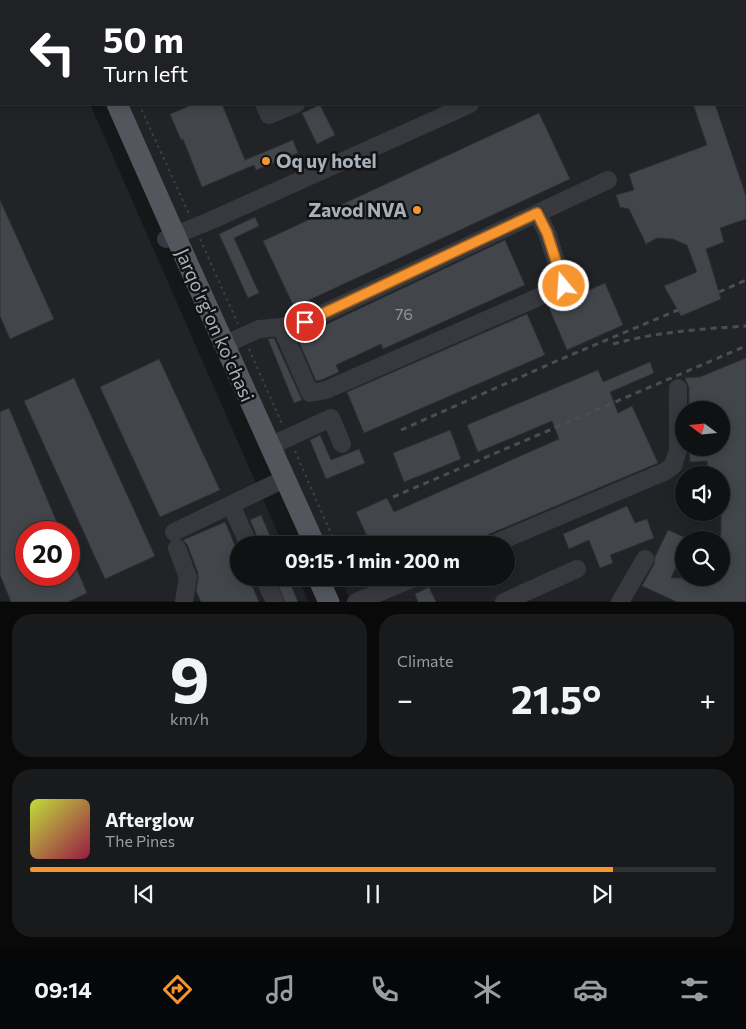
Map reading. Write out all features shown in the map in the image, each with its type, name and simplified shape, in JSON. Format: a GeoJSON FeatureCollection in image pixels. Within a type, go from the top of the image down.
{"type":"FeatureCollection","features":[{"type":"Feature","properties":{"kind":"main road","name":"Jarqo'rg'on ko'chasi"},"geometry":{"type":"LineString","coordinates":[[106,105],[224,345],[311,536]]}},
{"type":"Feature","properties":{"kind":"main road","name":"Jarqo'rg'on ko'chasi"},"geometry":{"type":"LineString","coordinates":[[117,105],[170,237],[300,536]]}},
{"type":"Feature","properties":{"kind":"main road"},"geometry":{"type":"LineString","coordinates":[[322,586],[329,602]]}},
{"type":"Feature","properties":{"kind":"main road"},"geometry":{"type":"LineString","coordinates":[[334,586],[341,602]]}},
{"type":"Feature","properties":{"kind":"lane"},"geometry":{"type":"LineString","coordinates":[[264,105],[269,115],[294,105]]}},
{"type":"Feature","properties":{"kind":"lane"},"geometry":{"type":"LineString","coordinates":[[170,237],[468,105]]}},
{"type":"Feature","properties":{"kind":"lane"},"geometry":{"type":"LineString","coordinates":[[224,345],[260,329],[305,322],[608,180]]}},
{"type":"Feature","properties":{"kind":"lane"},"geometry":{"type":"LineString","coordinates":[[281,327],[310,393],[326,390],[564,286],[547,233],[537,213]]}},
{"type":"Feature","properties":{"kind":"lane"},"geometry":{"type":"LineString","coordinates":[[512,536],[664,472],[672,466],[678,450],[678,388]]}},
{"type":"Feature","properties":{"kind":"lane"},"geometry":{"type":"LineString","coordinates":[[270,446],[331,418],[342,444]]}},
{"type":"Feature","properties":{"kind":"lane"},"geometry":{"type":"LineString","coordinates":[[184,602],[188,577],[176,540],[231,504],[276,483]]}},
{"type":"Feature","properties":{"kind":"lane"},"geometry":{"type":"LineString","coordinates":[[231,504],[245,536]]}},
{"type":"Feature","properties":{"kind":"lane"},"geometry":{"type":"LineString","coordinates":[[620,602],[645,559]]}},
{"type":"Feature","properties":{"kind":"lane"},"geometry":{"type":"LineString","coordinates":[[504,602],[577,569]]}},
{"type":"Feature","properties":{"kind":"lane"},"geometry":{"type":"LineString","coordinates":[[267,586],[274,602]]}},
{"type":"Feature","properties":{"kind":"lane"},"geometry":{"type":"LineString","coordinates":[[356,602],[395,586]]}},
{"type":"Feature","properties":{"kind":"shaded area"},"geometry":{"type":"Polygon","coordinates":[[[0,105],[90,105],[279,536],[230,536],[230,586],[301,586],[308,601],[0,601],[0,105]]]}},
{"type":"Feature","properties":{"kind":"shaded area"},"geometry":{"type":"Polygon","coordinates":[[[128,105],[746,105],[746,601],[351,601],[344,586],[515,586],[515,536],[322,536],[128,105]]]}},
{"type":"Feature","properties":{"kind":"building"},"geometry":{"type":"Polygon","coordinates":[[[192,105],[222,105],[245,160],[293,140],[298,153],[256,170],[254,165],[202,187],[183,139],[181,140],[170,114],[192,105]]]}},
{"type":"Feature","properties":{"kind":"building"},"geometry":{"type":"Polygon","coordinates":[[[320,105],[335,135],[317,144],[302,113],[320,105]]]}},
{"type":"Feature","properties":{"kind":"building"},"geometry":{"type":"Polygon","coordinates":[[[693,105],[715,105],[746,196],[746,219],[720,228],[724,242],[706,249],[721,299],[681,316],[664,286],[697,272],[687,245],[673,239],[657,238],[646,244],[629,209],[620,207],[616,195],[634,190],[629,174],[707,145],[693,105]]]}},
{"type":"Feature","properties":{"kind":"building","name":"Zavod NVA"},"geometry":{"type":"Polygon","coordinates":[[[539,113],[570,179],[294,307],[263,241],[539,113]]]}},
{"type":"Feature","properties":{"kind":"building"},"geometry":{"type":"Polygon","coordinates":[[[0,200],[54,319],[10,339],[0,316],[0,200]]]}},
{"type":"Feature","properties":{"kind":"building"},"geometry":{"type":"Polygon","coordinates":[[[255,217],[259,226],[234,238],[259,293],[248,298],[219,234],[255,217]]]}},
{"type":"Feature","properties":{"kind":"building"},"geometry":{"type":"Polygon","coordinates":[[[505,240],[525,285],[383,349],[381,344],[336,365],[339,372],[316,381],[296,335],[310,332],[505,240]]]}},
{"type":"Feature","properties":{"kind":"building"},"geometry":{"type":"Polygon","coordinates":[[[605,283],[623,325],[567,350],[549,308],[605,283]]]}},
{"type":"Feature","properties":{"kind":"building"},"geometry":{"type":"Polygon","coordinates":[[[527,314],[545,355],[364,433],[347,392],[527,314]]]}},
{"type":"Feature","properties":{"kind":"building"},"geometry":{"type":"Polygon","coordinates":[[[274,338],[302,400],[294,403],[268,339],[274,338]]]}},
{"type":"Feature","properties":{"kind":"building"},"geometry":{"type":"Polygon","coordinates":[[[746,358],[746,602],[677,602],[642,586],[654,564],[655,557],[668,530],[675,533],[675,569],[671,578],[675,578],[675,586],[730,586],[730,531],[721,531],[721,521],[730,521],[730,466],[707,466],[707,461],[690,462],[690,456],[730,456],[730,401],[689,401],[689,388],[685,378],[700,377],[746,358]]]}},
{"type":"Feature","properties":{"kind":"building"},"geometry":{"type":"Polygon","coordinates":[[[159,359],[220,490],[160,517],[100,387],[159,359]]]}},
{"type":"Feature","properties":{"kind":"building"},"geometry":{"type":"Polygon","coordinates":[[[650,362],[654,373],[610,392],[618,413],[632,406],[658,463],[486,536],[367,536],[356,512],[387,498],[394,512],[559,439],[552,421],[478,452],[467,425],[598,370],[603,382],[650,362]]]}},
{"type":"Feature","properties":{"kind":"building"},"geometry":{"type":"Polygon","coordinates":[[[74,378],[155,556],[105,579],[24,401],[74,378]]]}},
{"type":"Feature","properties":{"kind":"building"},"geometry":{"type":"Polygon","coordinates":[[[9,408],[56,521],[15,521],[15,586],[80,586],[80,577],[87,593],[68,602],[11,602],[0,575],[0,412],[9,408]]]}},
{"type":"Feature","properties":{"kind":"building"},"geometry":{"type":"Polygon","coordinates":[[[450,430],[461,459],[404,482],[393,453],[450,430]]]}},
{"type":"Feature","properties":{"kind":"building"},"geometry":{"type":"Polygon","coordinates":[[[320,435],[331,460],[359,449],[365,463],[326,479],[310,440],[320,435]]]}},
{"type":"Feature","properties":{"kind":"building"},"geometry":{"type":"Polygon","coordinates":[[[627,506],[635,523],[647,519],[654,538],[610,555],[613,563],[600,568],[589,540],[569,549],[563,534],[627,506]]]}},
{"type":"Feature","properties":{"kind":"building"},"geometry":{"type":"Polygon","coordinates":[[[261,515],[270,536],[257,536],[250,520],[261,515]]]}},
{"type":"Feature","properties":{"kind":"building"},"geometry":{"type":"Polygon","coordinates":[[[225,522],[231,536],[230,586],[252,586],[259,602],[201,602],[196,591],[198,573],[187,544],[183,540],[225,522]]]}},
{"type":"Feature","properties":{"kind":"building"},"geometry":{"type":"Polygon","coordinates":[[[278,586],[291,586],[298,602],[285,602],[278,586]]]}},
{"type":"Feature","properties":{"kind":"building"},"geometry":{"type":"Polygon","coordinates":[[[429,587],[436,602],[418,602],[415,594],[429,587]]]}},
{"type":"Feature","properties":{"kind":"railway"},"geometry":{"type":"LineString","coordinates":[[719,292],[746,280]]}},
{"type":"Feature","properties":{"kind":"railway"},"geometry":{"type":"LineString","coordinates":[[401,430],[678,310]]}},
{"type":"Feature","properties":{"kind":"railway"},"geometry":{"type":"LineString","coordinates":[[613,344],[662,334],[746,326]]}},
{"type":"Feature","properties":{"kind":"railway"},"geometry":{"type":"LineString","coordinates":[[393,497],[746,346]]}},
{"type":"Feature","properties":{"kind":"place","name":"Oq uy hotel"},"geometry":{"type":"Point","coordinates":[266,161]}},
{"type":"Feature","properties":{"kind":"place","name":"Zavod NVA"},"geometry":{"type":"Point","coordinates":[417,210]}},
{"type":"Feature","properties":{"kind":"route"},"geometry":{"type":"LineString","coordinates":[[305,322],[537,213],[547,233],[564,286]]}}]}
